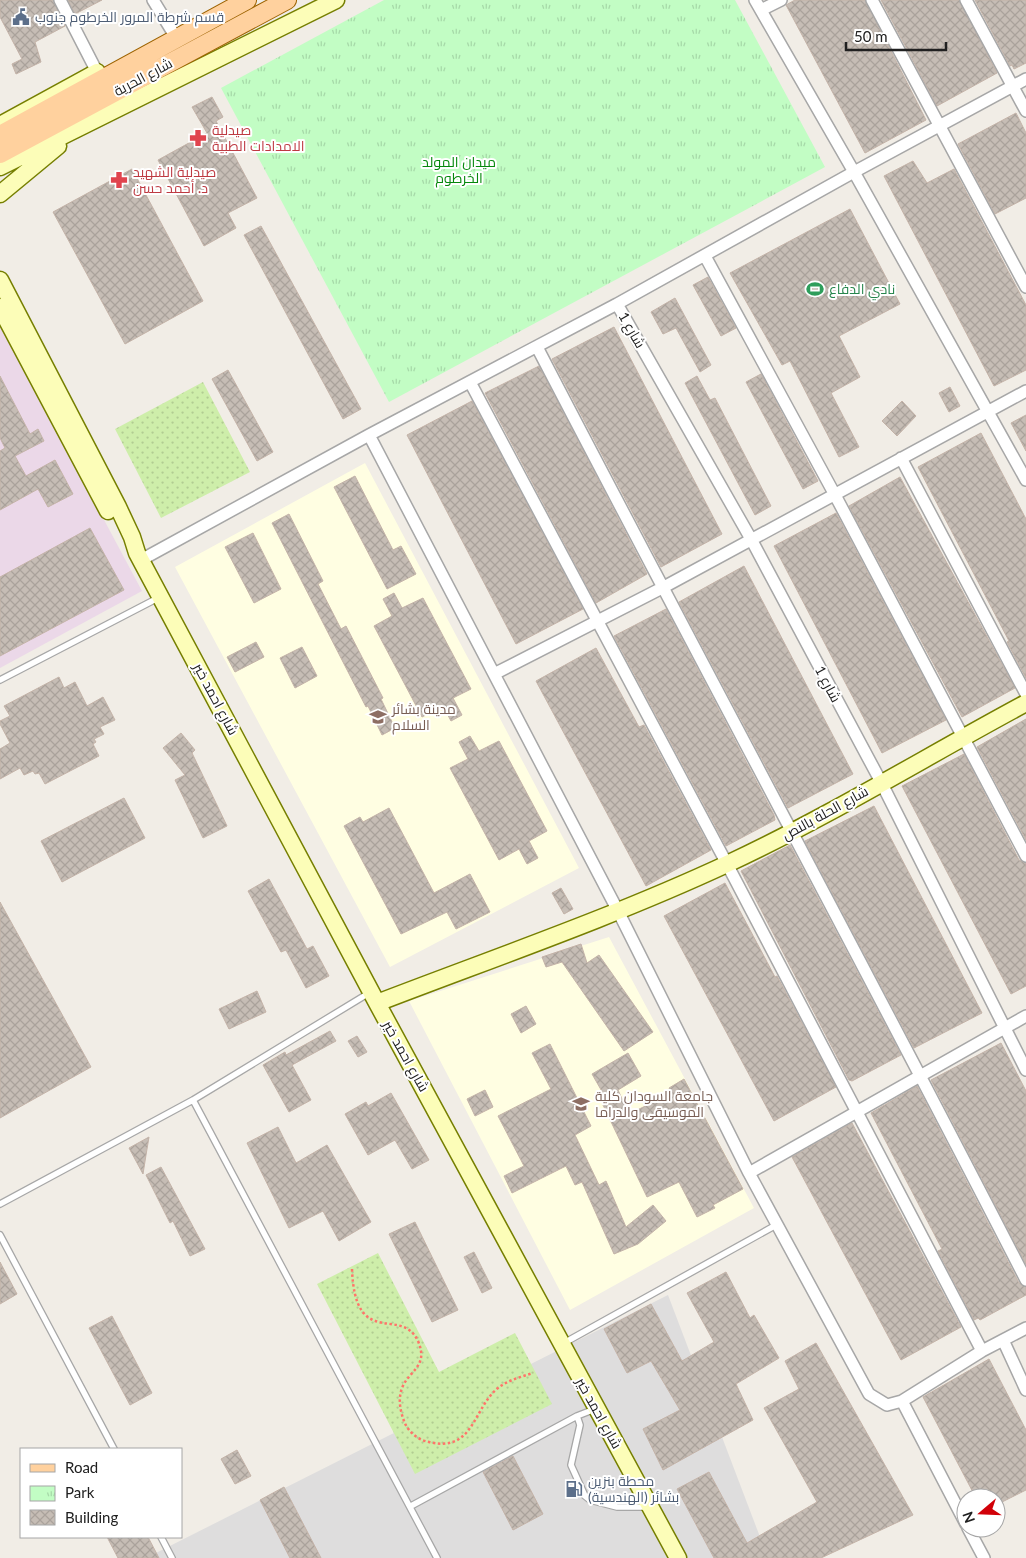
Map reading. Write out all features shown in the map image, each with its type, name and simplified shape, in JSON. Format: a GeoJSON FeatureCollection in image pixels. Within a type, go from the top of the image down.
{"type":"FeatureCollection","features":[{"type":"Feature","properties":{"kind":"main road"},"geometry":{"type":"LineString","coordinates":[[100,83],[172,31],[229,0]]}},
{"type":"Feature","properties":{"kind":"main road","name":"شارع الحرية"},"geometry":{"type":"LineString","coordinates":[[0,154],[100,83],[247,0]]}},
{"type":"Feature","properties":{"kind":"main road","name":"شارع الحرية"},"geometry":{"type":"LineString","coordinates":[[0,127],[287,0]]}},
{"type":"Feature","properties":{"kind":"main road"},"geometry":{"type":"LineString","coordinates":[[0,168],[336,0]]}},
{"type":"Feature","properties":{"kind":"main road"},"geometry":{"type":"LineString","coordinates":[[0,194],[71,133]]}},
{"type":"Feature","properties":{"kind":"main road","name":"شارع احمد خير"},"geometry":{"type":"LineString","coordinates":[[0,280],[118,507],[139,557],[374,997],[678,1558]]}},
{"type":"Feature","properties":{"kind":"main road","name":"شارع احمد خير"},"geometry":{"type":"LineString","coordinates":[[0,308],[112,519],[124,540],[139,557]]}},
{"type":"Feature","properties":{"kind":"main road","name":"شارع الحلة بالنص"},"geometry":{"type":"LineString","coordinates":[[374,997],[618,911],[727,864],[794,832],[1026,703]]}},
{"type":"Feature","properties":{"kind":"street"},"geometry":{"type":"LineString","coordinates":[[60,0],[100,83]]}},
{"type":"Feature","properties":{"kind":"street"},"geometry":{"type":"LineString","coordinates":[[153,0],[172,31]]}},
{"type":"Feature","properties":{"kind":"street"},"geometry":{"type":"LineString","coordinates":[[781,0],[758,5],[989,411],[1026,480]]}},
{"type":"Feature","properties":{"kind":"street"},"geometry":{"type":"LineString","coordinates":[[872,0],[1026,287]]}},
{"type":"Feature","properties":{"kind":"street"},"geometry":{"type":"LineString","coordinates":[[966,0],[1026,111]]}},
{"type":"Feature","properties":{"kind":"street"},"geometry":{"type":"LineString","coordinates":[[139,557],[618,304],[939,125],[1026,79]]}},
{"type":"Feature","properties":{"kind":"street"},"geometry":{"type":"LineString","coordinates":[[705,256],[836,495],[1026,856]]}},
{"type":"Feature","properties":{"kind":"street","name":"شارع 1"},"geometry":{"type":"LineString","coordinates":[[618,304],[751,539],[881,782],[1003,1028],[1026,1070]]}},
{"type":"Feature","properties":{"kind":"street"},"geometry":{"type":"LineString","coordinates":[[537,347],[662,588],[794,832],[1026,1280]]}},
{"type":"Feature","properties":{"kind":"street"},"geometry":{"type":"LineString","coordinates":[[470,382],[727,864],[982,1351]]}},
{"type":"Feature","properties":{"kind":"street"},"geometry":{"type":"LineString","coordinates":[[494,674],[662,588],[1026,391]]}},
{"type":"Feature","properties":{"kind":"street"},"geometry":{"type":"LineString","coordinates":[[369,435],[618,911],[749,1173],[869,1394],[886,1405],[902,1402],[982,1351],[1026,1328]]}},
{"type":"Feature","properties":{"kind":"street"},"geometry":{"type":"LineString","coordinates":[[901,458],[1026,694]]}},
{"type":"Feature","properties":{"kind":"street"},"geometry":{"type":"LineString","coordinates":[[749,1173],[1026,1016]]}},
{"type":"Feature","properties":{"kind":"street"},"geometry":{"type":"LineString","coordinates":[[1002,1340],[1026,1390]]}},
{"type":"Feature","properties":{"kind":"street"},"geometry":{"type":"LineString","coordinates":[[902,1402],[956,1505]]}},
{"type":"Feature","properties":{"kind":"street"},"geometry":{"type":"LineString","coordinates":[[973,1538],[984,1558]]}},
{"type":"Feature","properties":{"kind":"lane"},"geometry":{"type":"LineString","coordinates":[[0,680],[161,597]]}},
{"type":"Feature","properties":{"kind":"lane"},"geometry":{"type":"LineString","coordinates":[[0,1204],[193,1100],[374,997]]}},
{"type":"Feature","properties":{"kind":"lane"},"geometry":{"type":"LineString","coordinates":[[193,1100],[411,1506],[437,1558]]}},
{"type":"Feature","properties":{"kind":"lane"},"geometry":{"type":"LineString","coordinates":[[562,1344],[778,1224]]}},
{"type":"Feature","properties":{"kind":"lane"},"geometry":{"type":"LineString","coordinates":[[0,1235],[113,1448]]}},
{"type":"Feature","properties":{"kind":"lane"},"geometry":{"type":"LineString","coordinates":[[411,1506],[577,1416],[597,1408]]}},
{"type":"Feature","properties":{"kind":"lane"},"geometry":{"type":"LineString","coordinates":[[577,1416],[580,1425],[571,1465],[585,1496],[590,1500],[616,1506],[651,1507]]}},
{"type":"Feature","properties":{"kind":"lane"},"geometry":{"type":"LineString","coordinates":[[162,1538],[172,1558]]}},
{"type":"Feature","properties":{"kind":"path"},"geometry":{"type":"LineString","coordinates":[[352,1269],[353,1293],[364,1315],[374,1322],[400,1325],[417,1338],[421,1358],[418,1367],[402,1386],[400,1398],[400,1410],[406,1425],[415,1436],[434,1444],[444,1444],[460,1438],[473,1426],[490,1397],[498,1388],[514,1379],[533,1373]]}},
{"type":"Feature","properties":{"kind":"shaded area"},"geometry":{"type":"Polygon","coordinates":[[[0,325],[142,591],[0,668],[0,325]]]}},
{"type":"Feature","properties":{"kind":"shaded area","name":"مدينة بشائر السلام"},"geometry":{"type":"Polygon","coordinates":[[[365,463],[579,868],[390,967],[175,567],[365,463]]]}},
{"type":"Feature","properties":{"kind":"shaded area","name":"جامعة السودان كلية الموسيقى والدراما"},"geometry":{"type":"Polygon","coordinates":[[[609,937],[754,1208],[570,1310],[409,1001],[609,937]]]}},
{"type":"Feature","properties":{"kind":"shaded area"},"geometry":{"type":"Polygon","coordinates":[[[668,1295],[768,1558],[146,1558],[668,1295]]]}},
{"type":"Feature","properties":{"kind":"green space","name":"ميدان المولد الخرطوم"},"geometry":{"type":"Polygon","coordinates":[[[384,0],[735,0],[825,167],[389,402],[221,88],[384,0]]]}},
{"type":"Feature","properties":{"kind":"green space"},"geometry":{"type":"Polygon","coordinates":[[[203,382],[250,472],[161,518],[115,429],[203,382]]]}},
{"type":"Feature","properties":{"kind":"green space"},"geometry":{"type":"Polygon","coordinates":[[[378,1253],[439,1372],[515,1333],[552,1404],[415,1474],[317,1284],[378,1253]]]}},
{"type":"Feature","properties":{"kind":"building"},"geometry":{"type":"Polygon","coordinates":[[[0,0],[53,0],[65,26],[35,42],[41,62],[16,74],[12,64],[22,59],[0,17],[0,0]]]}},
{"type":"Feature","properties":{"kind":"building"},"geometry":{"type":"Polygon","coordinates":[[[68,0],[102,0],[75,14],[68,0]]]}},
{"type":"Feature","properties":{"kind":"building"},"geometry":{"type":"Polygon","coordinates":[[[795,0],[865,0],[926,120],[865,153],[786,5],[795,0]]]}},
{"type":"Feature","properties":{"kind":"building"},"geometry":{"type":"Polygon","coordinates":[[[881,0],[959,0],[997,73],[937,106],[881,0]]]}},
{"type":"Feature","properties":{"kind":"building"},"geometry":{"type":"Polygon","coordinates":[[[975,0],[1026,0],[1026,63],[1014,69],[1012,65],[1010,66],[975,0]]]}},
{"type":"Feature","properties":{"kind":"building"},"geometry":{"type":"Polygon","coordinates":[[[212,97],[223,117],[216,121],[257,198],[228,213],[236,228],[204,246],[158,160],[207,133],[192,107],[212,97]]]}},
{"type":"Feature","properties":{"kind":"building"},"geometry":{"type":"Polygon","coordinates":[[[1016,113],[1026,133],[1026,198],[995,214],[958,144],[1016,113]]]}},
{"type":"Feature","properties":{"kind":"building"},"geometry":{"type":"Polygon","coordinates":[[[913,161],[927,183],[954,169],[1026,305],[1026,370],[994,386],[884,176],[913,161]]]}},
{"type":"Feature","properties":{"kind":"building"},"geometry":{"type":"Polygon","coordinates":[[[132,169],[203,301],[125,344],[53,212],[132,169]]]}},
{"type":"Feature","properties":{"kind":"building","name":"نادي الدفاع"},"geometry":{"type":"Polygon","coordinates":[[[850,209],[900,304],[839,336],[860,377],[831,393],[859,447],[839,457],[790,361],[782,365],[730,273],[850,209]]]}},
{"type":"Feature","properties":{"kind":"building"},"geometry":{"type":"Polygon","coordinates":[[[261,226],[361,409],[343,419],[244,235],[261,226]]]}},
{"type":"Feature","properties":{"kind":"building"},"geometry":{"type":"Polygon","coordinates":[[[708,277],[736,328],[721,336],[693,285],[708,277]]]}},
{"type":"Feature","properties":{"kind":"building"},"geometry":{"type":"Polygon","coordinates":[[[675,298],[711,365],[700,372],[676,328],[663,334],[651,312],[675,298]]]}},
{"type":"Feature","properties":{"kind":"building"},"geometry":{"type":"Polygon","coordinates":[[[614,327],[722,534],[661,567],[552,359],[614,327]]]}},
{"type":"Feature","properties":{"kind":"building"},"geometry":{"type":"Polygon","coordinates":[[[539,366],[647,574],[596,603],[485,393],[539,366]]]}},
{"type":"Feature","properties":{"kind":"building"},"geometry":{"type":"Polygon","coordinates":[[[228,370],[273,452],[257,461],[212,379],[228,370]]]}},
{"type":"Feature","properties":{"kind":"building"},"geometry":{"type":"Polygon","coordinates":[[[761,374],[818,481],[803,489],[746,382],[761,374]]]}},
{"type":"Feature","properties":{"kind":"building"},"geometry":{"type":"Polygon","coordinates":[[[0,376],[30,434],[38,429],[44,441],[15,456],[26,476],[55,460],[73,494],[48,507],[38,489],[0,510],[0,451],[5,448],[0,438],[0,376]]]}},
{"type":"Feature","properties":{"kind":"building"},"geometry":{"type":"Polygon","coordinates":[[[697,376],[710,400],[715,398],[771,506],[755,515],[685,383],[697,376]]]}},
{"type":"Feature","properties":{"kind":"building"},"geometry":{"type":"Polygon","coordinates":[[[950,387],[960,406],[949,412],[939,393],[950,387]]]}},
{"type":"Feature","properties":{"kind":"building"},"geometry":{"type":"Polygon","coordinates":[[[472,401],[583,609],[516,644],[407,435],[472,401]]]}},
{"type":"Feature","properties":{"kind":"building"},"geometry":{"type":"Polygon","coordinates":[[[902,401],[916,416],[897,436],[882,421],[902,401]]]}},
{"type":"Feature","properties":{"kind":"building"},"geometry":{"type":"Polygon","coordinates":[[[1026,415],[1026,451],[1011,423],[1026,415]]]}},
{"type":"Feature","properties":{"kind":"building"},"geometry":{"type":"Polygon","coordinates":[[[981,433],[1026,519],[1026,678],[1007,642],[1009,641],[918,467],[981,433]]]}},
{"type":"Feature","properties":{"kind":"building"},"geometry":{"type":"Polygon","coordinates":[[[355,476],[393,550],[401,546],[416,574],[387,589],[334,487],[355,476]]]}},
{"type":"Feature","properties":{"kind":"building"},"geometry":{"type":"Polygon","coordinates":[[[900,477],[1015,688],[962,717],[849,506],[900,477]]]}},
{"type":"Feature","properties":{"kind":"building"},"geometry":{"type":"Polygon","coordinates":[[[836,513],[946,720],[882,753],[774,546],[836,513]]]}},
{"type":"Feature","properties":{"kind":"building"},"geometry":{"type":"Polygon","coordinates":[[[289,514],[323,581],[318,584],[341,629],[346,626],[383,698],[381,699],[395,728],[382,735],[272,523],[289,514]]]}},
{"type":"Feature","properties":{"kind":"building"},"geometry":{"type":"Polygon","coordinates":[[[90,528],[124,590],[0,656],[0,577],[90,528]]]}},
{"type":"Feature","properties":{"kind":"building"},"geometry":{"type":"Polygon","coordinates":[[[253,533],[281,589],[254,603],[225,547],[253,533]]]}},
{"type":"Feature","properties":{"kind":"building"},"geometry":{"type":"Polygon","coordinates":[[[744,566],[853,774],[788,808],[679,602],[744,566]]]}},
{"type":"Feature","properties":{"kind":"building"},"geometry":{"type":"Polygon","coordinates":[[[394,593],[402,608],[423,598],[471,689],[453,698],[462,715],[451,721],[443,706],[422,717],[374,626],[392,616],[383,599],[394,593]]]}},
{"type":"Feature","properties":{"kind":"building"},"geometry":{"type":"Polygon","coordinates":[[[666,609],[774,815],[775,820],[726,846],[614,636],[666,609]]]}},
{"type":"Feature","properties":{"kind":"building"},"geometry":{"type":"Polygon","coordinates":[[[256,642],[264,657],[235,672],[227,657],[256,642]]]}},
{"type":"Feature","properties":{"kind":"building"},"geometry":{"type":"Polygon","coordinates":[[[302,647],[317,676],[295,688],[280,658],[302,647]]]}},
{"type":"Feature","properties":{"kind":"building"},"geometry":{"type":"Polygon","coordinates":[[[596,648],[639,727],[644,725],[711,850],[646,886],[536,681],[596,648]]]}},
{"type":"Feature","properties":{"kind":"building"},"geometry":{"type":"Polygon","coordinates":[[[59,677],[64,688],[75,682],[87,706],[103,697],[115,720],[100,727],[104,734],[94,739],[96,742],[93,744],[99,756],[45,784],[39,773],[35,774],[33,771],[24,775],[20,768],[0,779],[0,749],[10,743],[0,724],[0,721],[10,716],[4,706],[59,677]]]}},
{"type":"Feature","properties":{"kind":"building"},"geometry":{"type":"Polygon","coordinates":[[[1026,719],[1026,840],[977,747],[1026,719]]]}},
{"type":"Feature","properties":{"kind":"building"},"geometry":{"type":"Polygon","coordinates":[[[181,733],[195,750],[192,753],[227,826],[203,838],[175,780],[185,775],[163,748],[181,733]]]}},
{"type":"Feature","properties":{"kind":"building"},"geometry":{"type":"Polygon","coordinates":[[[470,736],[479,751],[499,741],[547,831],[529,841],[538,858],[527,864],[519,849],[499,860],[450,768],[468,759],[459,742],[470,736]]]}},
{"type":"Feature","properties":{"kind":"building"},"geometry":{"type":"Polygon","coordinates":[[[964,754],[1019,860],[1026,863],[1026,986],[1011,994],[902,786],[964,754]]]}},
{"type":"Feature","properties":{"kind":"building"},"geometry":{"type":"Polygon","coordinates":[[[124,798],[145,838],[62,882],[41,841],[124,798]]]}},
{"type":"Feature","properties":{"kind":"building"},"geometry":{"type":"Polygon","coordinates":[[[874,806],[982,1013],[914,1048],[805,841],[874,806]]]}},
{"type":"Feature","properties":{"kind":"building"},"geometry":{"type":"Polygon","coordinates":[[[389,808],[434,893],[470,874],[490,912],[456,929],[447,912],[401,934],[344,826],[360,817],[363,822],[389,808]]]}},
{"type":"Feature","properties":{"kind":"building"},"geometry":{"type":"Polygon","coordinates":[[[790,845],[901,1055],[852,1081],[849,1080],[741,871],[790,845]]]}},
{"type":"Feature","properties":{"kind":"building"},"geometry":{"type":"Polygon","coordinates":[[[269,879],[307,949],[313,946],[329,976],[306,988],[286,950],[281,952],[248,891],[269,879]]]}},
{"type":"Feature","properties":{"kind":"building"},"geometry":{"type":"Polygon","coordinates":[[[725,883],[836,1087],[774,1121],[664,916],[725,883]]]}},
{"type":"Feature","properties":{"kind":"building"},"geometry":{"type":"Polygon","coordinates":[[[561,888],[573,909],[564,914],[552,893],[561,888]]]}},
{"type":"Feature","properties":{"kind":"building"},"geometry":{"type":"Polygon","coordinates":[[[0,902],[91,1067],[0,1118],[0,902]]]}},
{"type":"Feature","properties":{"kind":"building"},"geometry":{"type":"Polygon","coordinates":[[[581,944],[587,963],[599,955],[653,1032],[624,1051],[562,962],[546,967],[542,957],[581,944]]]}},
{"type":"Feature","properties":{"kind":"building"},"geometry":{"type":"Polygon","coordinates":[[[257,991],[266,1012],[229,1029],[219,1009],[257,991]]]}},
{"type":"Feature","properties":{"kind":"building"},"geometry":{"type":"Polygon","coordinates":[[[526,1006],[536,1024],[521,1033],[511,1014],[526,1006]]]}},
{"type":"Feature","properties":{"kind":"building"},"geometry":{"type":"Polygon","coordinates":[[[330,1031],[336,1041],[292,1065],[311,1100],[289,1112],[263,1065],[285,1052],[286,1055],[330,1031]]]}},
{"type":"Feature","properties":{"kind":"building"},"geometry":{"type":"Polygon","coordinates":[[[357,1036],[367,1052],[358,1057],[348,1041],[357,1036]]]}},
{"type":"Feature","properties":{"kind":"building"},"geometry":{"type":"Polygon","coordinates":[[[1001,1043],[1026,1091],[1026,1264],[931,1080],[1001,1043]]]}},
{"type":"Feature","properties":{"kind":"building"},"geometry":{"type":"Polygon","coordinates":[[[550,1044],[591,1126],[575,1135],[599,1185],[606,1181],[626,1227],[653,1205],[666,1221],[638,1244],[614,1254],[582,1182],[575,1185],[566,1166],[512,1193],[504,1176],[524,1166],[498,1116],[551,1089],[532,1053],[550,1044]]]}},
{"type":"Feature","properties":{"kind":"building"},"geometry":{"type":"Polygon","coordinates":[[[628,1053],[641,1076],[618,1090],[629,1114],[672,1093],[669,1088],[684,1079],[743,1189],[713,1205],[715,1208],[697,1217],[679,1182],[647,1197],[603,1105],[608,1102],[592,1074],[628,1053]]]}},
{"type":"Feature","properties":{"kind":"building"},"geometry":{"type":"Polygon","coordinates":[[[917,1086],[1019,1283],[1026,1287],[1026,1295],[980,1320],[978,1318],[974,1320],[938,1251],[942,1249],[871,1113],[917,1086]]]}},
{"type":"Feature","properties":{"kind":"building"},"geometry":{"type":"Polygon","coordinates":[[[485,1090],[493,1107],[475,1116],[467,1099],[485,1090]]]}},
{"type":"Feature","properties":{"kind":"building"},"geometry":{"type":"Polygon","coordinates":[[[391,1093],[429,1160],[412,1169],[395,1140],[368,1155],[345,1114],[366,1102],[368,1106],[391,1093]]]}},
{"type":"Feature","properties":{"kind":"building"},"geometry":{"type":"Polygon","coordinates":[[[852,1123],[961,1327],[901,1360],[792,1157],[852,1123]]]}},
{"type":"Feature","properties":{"kind":"building"},"geometry":{"type":"Polygon","coordinates":[[[278,1127],[296,1163],[327,1145],[371,1222],[339,1241],[323,1211],[289,1228],[247,1143],[278,1127]]]}},
{"type":"Feature","properties":{"kind":"building"},"geometry":{"type":"Polygon","coordinates":[[[149,1137],[146,1155],[143,1174],[129,1148],[149,1137]]]}},
{"type":"Feature","properties":{"kind":"building"},"geometry":{"type":"Polygon","coordinates":[[[161,1167],[205,1249],[190,1256],[173,1221],[170,1223],[146,1175],[161,1167]]]}},
{"type":"Feature","properties":{"kind":"building"},"geometry":{"type":"Polygon","coordinates":[[[415,1222],[458,1310],[432,1322],[389,1234],[415,1222]]]}},
{"type":"Feature","properties":{"kind":"building"},"geometry":{"type":"Polygon","coordinates":[[[474,1252],[492,1288],[482,1293],[464,1257],[474,1252]]]}},
{"type":"Feature","properties":{"kind":"building"},"geometry":{"type":"Polygon","coordinates":[[[0,1262],[17,1294],[0,1304],[0,1262]]]}},
{"type":"Feature","properties":{"kind":"building"},"geometry":{"type":"Polygon","coordinates":[[[726,1272],[750,1318],[754,1315],[779,1358],[736,1384],[753,1420],[663,1470],[643,1429],[680,1410],[651,1361],[627,1373],[604,1329],[651,1304],[682,1361],[714,1342],[687,1293],[726,1272]]]}},
{"type":"Feature","properties":{"kind":"building"},"geometry":{"type":"Polygon","coordinates":[[[112,1316],[152,1393],[130,1405],[89,1328],[112,1316]]]}},
{"type":"Feature","properties":{"kind":"building"},"geometry":{"type":"Polygon","coordinates":[[[816,1343],[913,1515],[821,1558],[714,1558],[677,1489],[709,1472],[747,1543],[817,1502],[764,1408],[799,1389],[785,1361],[816,1343]]]}},
{"type":"Feature","properties":{"kind":"building"},"geometry":{"type":"Polygon","coordinates":[[[989,1359],[1026,1430],[1026,1490],[1006,1500],[1006,1488],[971,1488],[923,1397],[989,1359]]]}},
{"type":"Feature","properties":{"kind":"building"},"geometry":{"type":"Polygon","coordinates":[[[237,1450],[251,1476],[235,1484],[221,1459],[237,1450]]]}},
{"type":"Feature","properties":{"kind":"building"},"geometry":{"type":"Polygon","coordinates":[[[513,1456],[543,1514],[513,1530],[483,1472],[513,1456]]]}},
{"type":"Feature","properties":{"kind":"building"},"geometry":{"type":"Polygon","coordinates":[[[284,1487],[321,1558],[290,1558],[260,1500],[284,1487]]]}},
{"type":"Feature","properties":{"kind":"building"},"geometry":{"type":"Polygon","coordinates":[[[108,1538],[149,1538],[159,1558],[118,1558],[108,1538]]]}},
{"type":"Feature","properties":{"kind":"place","name":"قسم شرطة المرور الخرطوم جنوب"},"geometry":{"type":"Point","coordinates":[21,17]}},
{"type":"Feature","properties":{"kind":"place","name":"صيدلية الامدادات الطبية"},"geometry":{"type":"Point","coordinates":[198,138]}},
{"type":"Feature","properties":{"kind":"place","name":"صيدلية الشهيد د. أحمد حسن"},"geometry":{"type":"Point","coordinates":[119,180]}},
{"type":"Feature","properties":{"kind":"place","name":"نادي الدفاع"},"geometry":{"type":"Point","coordinates":[815,289]}},
{"type":"Feature","properties":{"kind":"place","name":"مدينة بشائر السلام"},"geometry":{"type":"Point","coordinates":[378,717]}},
{"type":"Feature","properties":{"kind":"place","name":"جامعة السودان كلية الموسيقى والدراما"},"geometry":{"type":"Point","coordinates":[581,1104]}},
{"type":"Feature","properties":{"kind":"place","name":"محطة بنزين بشائر (الهندسية)"},"geometry":{"type":"Point","coordinates":[574,1489]}}]}
